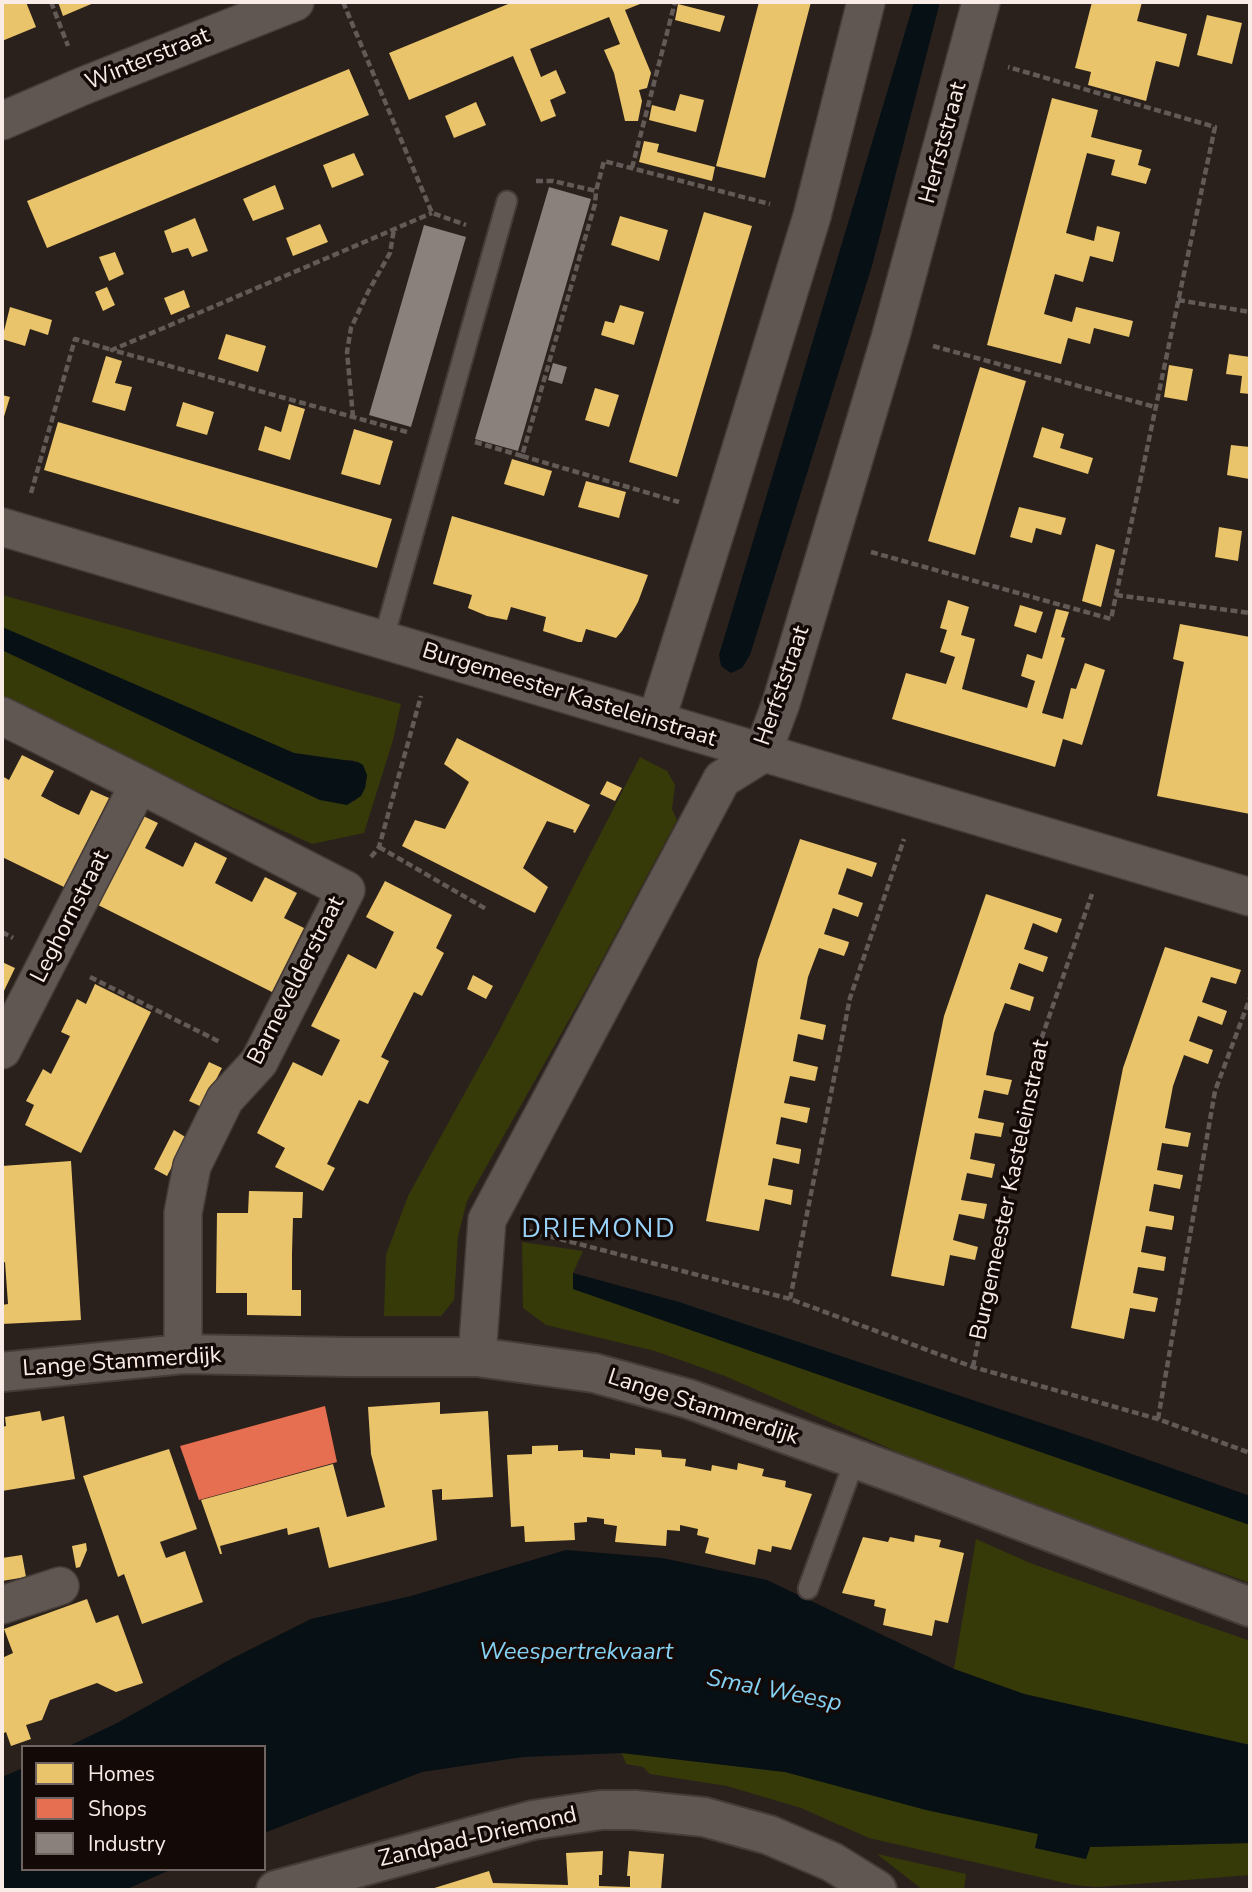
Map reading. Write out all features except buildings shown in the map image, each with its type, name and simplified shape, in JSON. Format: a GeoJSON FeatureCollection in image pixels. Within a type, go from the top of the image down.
{"type":"FeatureCollection","features":[{"type":"Feature","properties":{"kind":"street","name":"Winterstraat"},"geometry":{"type":"LineString","coordinates":[[2,121],[295,2]]}},
{"type":"Feature","properties":{"kind":"street"},"geometry":{"type":"LineString","coordinates":[[656,722],[812,216],[866,2]]}},
{"type":"Feature","properties":{"kind":"street","name":"Herfststraat"},"geometry":{"type":"LineString","coordinates":[[477,1357],[487,1220],[722,779],[762,754],[781,703],[891,335],[981,2]]}},
{"type":"Feature","properties":{"kind":"street","name":"Burgemeester Kasteleinstraat"},"geometry":{"type":"LineString","coordinates":[[11,530],[1250,897]]}},
{"type":"Feature","properties":{"kind":"street","name":"Barnevelderstraat"},"geometry":{"type":"LineString","coordinates":[[2,716],[346,890],[259,1062],[225,1099],[192,1166],[183,1213],[183,1354]]}},
{"type":"Feature","properties":{"kind":"street","name":"Leghornstraat"},"geometry":{"type":"LineString","coordinates":[[2,1050],[139,784]]}},
{"type":"Feature","properties":{"kind":"street","name":"Lange Stammerdijk"},"geometry":{"type":"LineString","coordinates":[[2,1372],[183,1354],[477,1357],[594,1373],[689,1399],[1250,1607]]}},
{"type":"Feature","properties":{"kind":"street"},"geometry":{"type":"LineString","coordinates":[[2,1605],[60,1586]]}},
{"type":"Feature","properties":{"kind":"street","name":"Zandpad-Driemond"},"geometry":{"type":"LineString","coordinates":[[276,1890],[533,1820],[601,1810],[635,1810],[704,1817],[769,1835],[832,1862],[877,1890]]}},
{"type":"Feature","properties":{"kind":"lane"},"geometry":{"type":"LineString","coordinates":[[383,640],[506,201]]}},
{"type":"Feature","properties":{"kind":"lane"},"geometry":{"type":"LineString","coordinates":[[808,1589],[855,1459]]}},
{"type":"Feature","properties":{"kind":"path"},"geometry":{"type":"LineString","coordinates":[[343,2],[432,213]]}},
{"type":"Feature","properties":{"kind":"path"},"geometry":{"type":"LineString","coordinates":[[632,168],[675,2]]}},
{"type":"Feature","properties":{"kind":"path"},"geometry":{"type":"LineString","coordinates":[[830,540],[1111,619],[1215,127],[967,55]]}},
{"type":"Feature","properties":{"kind":"path"},"geometry":{"type":"LineString","coordinates":[[522,456],[595,204],[604,161],[812,216]]}},
{"type":"Feature","properties":{"kind":"path"},"geometry":{"type":"LineString","coordinates":[[506,201],[534,181],[553,181],[596,191]]}},
{"type":"Feature","properties":{"kind":"path"},"geometry":{"type":"LineString","coordinates":[[112,350],[432,213],[497,236]]}},
{"type":"Feature","properties":{"kind":"path"},"geometry":{"type":"LineString","coordinates":[[353,417],[346,352],[351,328],[390,253],[394,229]]}},
{"type":"Feature","properties":{"kind":"path"},"geometry":{"type":"LineString","coordinates":[[1178,300],[1250,312]]}},
{"type":"Feature","properties":{"kind":"path"},"geometry":{"type":"LineString","coordinates":[[891,335],[1155,407]]}},
{"type":"Feature","properties":{"kind":"path"},"geometry":{"type":"LineString","coordinates":[[11,530],[75,339],[353,417],[522,456],[722,514]]}},
{"type":"Feature","properties":{"kind":"path"},"geometry":{"type":"LineString","coordinates":[[1116,595],[1250,612]]}},
{"type":"Feature","properties":{"kind":"path"},"geometry":{"type":"LineString","coordinates":[[346,890],[379,847],[432,654]]}},
{"type":"Feature","properties":{"kind":"path"},"geometry":{"type":"LineString","coordinates":[[790,1299],[850,998],[917,799]]}},
{"type":"Feature","properties":{"kind":"path"},"geometry":{"type":"LineString","coordinates":[[379,847],[486,909]]}},
{"type":"Feature","properties":{"kind":"path","name":"Burgemeester Kasteleinstraat"},"geometry":{"type":"LineString","coordinates":[[973,1367],[1036,1054],[1105,854]]}},
{"type":"Feature","properties":{"kind":"path"},"geometry":{"type":"LineString","coordinates":[[2,932],[259,1062]]}},
{"type":"Feature","properties":{"kind":"path"},"geometry":{"type":"LineString","coordinates":[[1158,1419],[1215,1091],[1250,998]]}},
{"type":"Feature","properties":{"kind":"path"},"geometry":{"type":"LineString","coordinates":[[487,1220],[790,1299],[973,1367],[1158,1419],[1250,1453]]}},
{"type":"Feature","properties":{"kind":"green space"},"geometry":{"type":"Polygon","coordinates":[[[2,595],[401,704],[393,740],[364,833],[312,844],[2,702],[2,650],[320,800],[355,801],[365,788],[367,775],[353,760],[330,760],[294,753],[2,627],[2,595]]]}},
{"type":"Feature","properties":{"kind":"green space"},"geometry":{"type":"Polygon","coordinates":[[[640,757],[667,771],[675,785],[672,809],[677,820],[588,986],[467,1201],[458,1236],[454,1300],[441,1316],[384,1316],[386,1255],[408,1196],[499,1031],[640,757]]]}},
{"type":"Feature","properties":{"kind":"green space"},"geometry":{"type":"Polygon","coordinates":[[[522,1242],[583,1251],[573,1273],[574,1289],[1250,1525],[1250,1583],[961,1480],[725,1376],[655,1351],[546,1325],[523,1308],[522,1242]]]}},
{"type":"Feature","properties":{"kind":"green space"},"geometry":{"type":"Polygon","coordinates":[[[976,1539],[1030,1563],[1250,1641],[1250,1745],[1024,1694],[954,1669],[976,1539]]]}},
{"type":"Feature","properties":{"kind":"green space"},"geometry":{"type":"Polygon","coordinates":[[[622,1753],[785,1772],[1039,1834],[1035,1848],[1086,1859],[1090,1847],[1250,1843],[1250,1875],[1097,1887],[1074,1885],[869,1838],[801,1808],[727,1786],[650,1774],[643,1767],[626,1764],[622,1753]]]}},
{"type":"Feature","properties":{"kind":"green space"},"geometry":{"type":"Polygon","coordinates":[[[877,1854],[966,1874],[964,1890],[923,1890],[877,1854]]]}},
{"type":"Feature","properties":{"kind":"water"},"geometry":{"type":"Polygon","coordinates":[[[914,2],[940,2],[872,266],[750,655],[742,668],[731,673],[721,666],[719,655],[914,2]]]}},
{"type":"Feature","properties":{"kind":"water"},"geometry":{"type":"Polygon","coordinates":[[[2,627],[294,753],[358,762],[363,765],[367,775],[365,788],[361,796],[347,805],[320,800],[2,650],[2,627]]]}},
{"type":"Feature","properties":{"kind":"water"},"geometry":{"type":"Polygon","coordinates":[[[573,1273],[679,1302],[1101,1443],[1250,1496],[1250,1525],[573,1289],[573,1273]]]}},
{"type":"Feature","properties":{"kind":"water","name":"Weespertrekvaart"},"geometry":{"type":"Polygon","coordinates":[[[566,1550],[662,1558],[767,1580],[954,1669],[1024,1694],[1250,1745],[1250,1843],[1090,1847],[1086,1859],[1035,1848],[1038,1834],[926,1810],[785,1772],[622,1753],[523,1757],[422,1772],[266,1832],[266,1745],[71,1745],[311,1619],[411,1596],[566,1550]]]}},
{"type":"Feature","properties":{"kind":"water"},"geometry":{"type":"Polygon","coordinates":[[[21,1769],[21,1871],[168,1871],[125,1890],[2,1890],[2,1777],[21,1769]]]}},
{"type":"Feature","properties":{"kind":"district","name":"DRIEMOND"},"geometry":{"type":"Point","coordinates":[599,1231]}},
{"type":"Feature","properties":{"kind":"water label","name":"Smal Weesp"},"geometry":{"type":"Point","coordinates":[774,1692]}}]}
